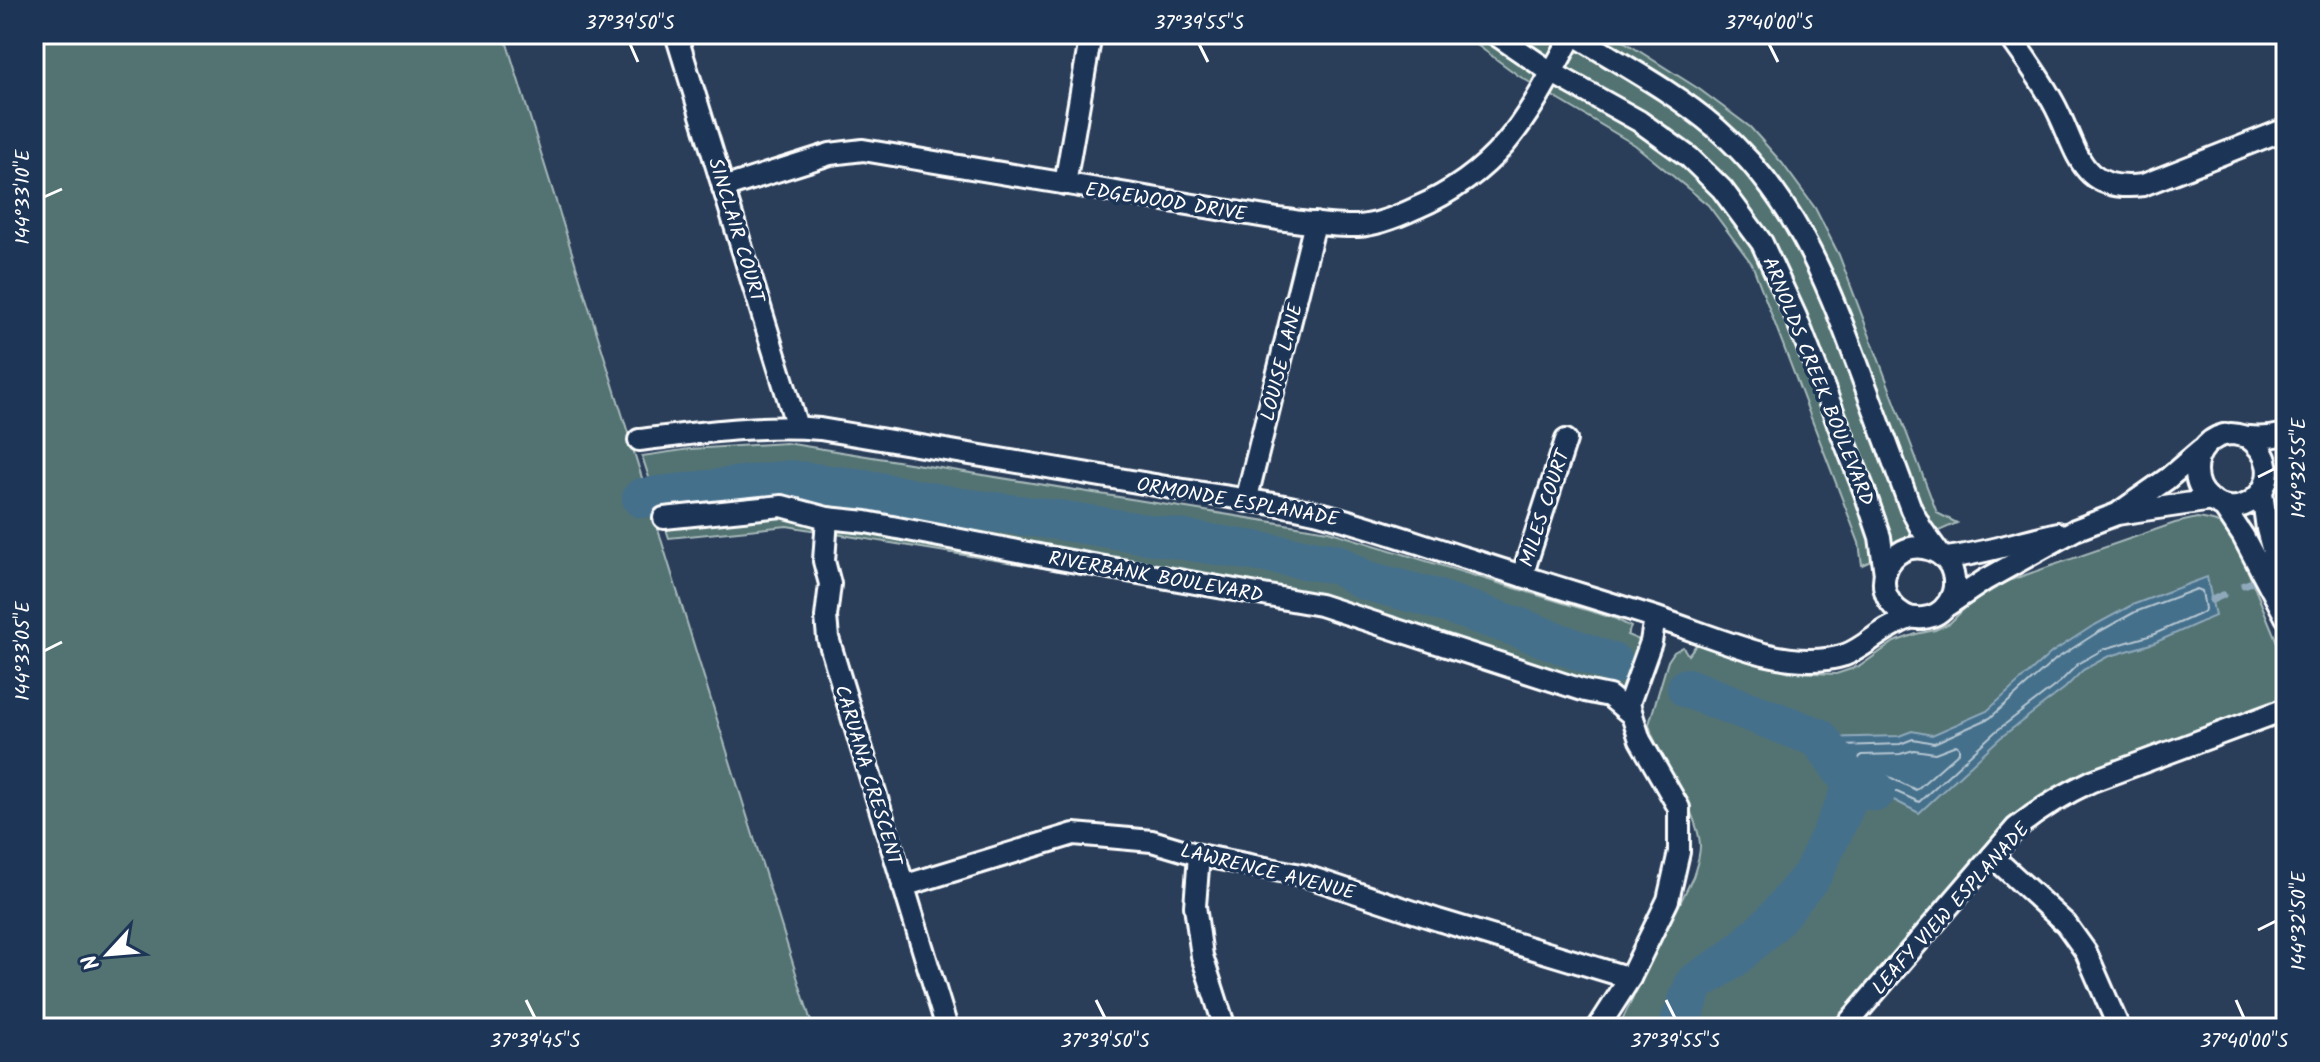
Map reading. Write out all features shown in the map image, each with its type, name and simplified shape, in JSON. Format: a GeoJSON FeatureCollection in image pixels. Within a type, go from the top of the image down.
{"type":"FeatureCollection","features":[{"type":"Feature","properties":{"kind":"street","name":"SINCLAIR COURT"},"geometry":{"type":"LineString","coordinates":[[676,34],[797,427]]}},
{"type":"Feature","properties":{"kind":"street"},"geometry":{"type":"LineString","coordinates":[[1065,184],[1091,34]]}},
{"type":"Feature","properties":{"kind":"street","name":"ARNOLDS CREEK BOULEVARD"},"geometry":{"type":"LineString","coordinates":[[1495,34],[1551,72],[1639,121],[1689,157],[1722,189],[1762,243],[1796,317],[1864,490],[1880,537],[1884,580]]}},
{"type":"Feature","properties":{"kind":"street","name":"EDGEWOOD DRIVE"},"geometry":{"type":"LineString","coordinates":[[723,188],[830,154],[863,150],[1315,223],[1362,226],[1440,198],[1472,177],[1501,150],[1521,124],[1573,34]]}},
{"type":"Feature","properties":{"kind":"street","name":"ARNOLDS CREEK BOULEVARD"},"geometry":{"type":"LineString","coordinates":[[1573,34],[1686,104],[1748,159],[1778,195],[1819,266],[1911,509],[1942,556]]}},
{"type":"Feature","properties":{"kind":"street"},"geometry":{"type":"LineString","coordinates":[[2008,34],[2054,102],[2078,158],[2091,174],[2106,184],[2124,187],[2143,185],[2286,129]]}},
{"type":"Feature","properties":{"kind":"street","name":"LOUISE LANE"},"geometry":{"type":"LineString","coordinates":[[1246,501],[1315,223]]}},
{"type":"Feature","properties":{"kind":"street","name":"ORMONDE ESPLANADE"},"geometry":{"type":"LineString","coordinates":[[639,440],[754,428],[820,429],[1318,513],[1765,654],[1787,658],[1830,659],[1845,655],[1911,618]]}},
{"type":"Feature","properties":{"kind":"street"},"geometry":{"type":"LineString","coordinates":[[1884,580],[1886,596],[1901,613],[1911,618],[1935,615],[1985,580],[2075,530],[2117,514],[2167,479],[2210,441],[2222,435],[2286,434]]}},
{"type":"Feature","properties":{"kind":"street"},"geometry":{"type":"LineString","coordinates":[[2247,437],[2265,455],[2268,468],[2265,486],[2267,529],[2286,602]]}},
{"type":"Feature","properties":{"kind":"street","name":"MILES COURT"},"geometry":{"type":"LineString","coordinates":[[1522,576],[1566,440]]}},
{"type":"Feature","properties":{"kind":"street"},"geometry":{"type":"LineString","coordinates":[[2201,450],[2195,474],[2199,486],[2243,536],[2286,617]]}},
{"type":"Feature","properties":{"kind":"street"},"geometry":{"type":"LineString","coordinates":[[2117,514],[2217,503],[2242,506],[2253,501],[2286,467]]}},
{"type":"Feature","properties":{"kind":"street","name":"RIVERBANK BOULEVARD"},"geometry":{"type":"LineString","coordinates":[[664,518],[782,506],[827,518],[866,522],[1320,605],[1585,691],[1609,696],[1632,715]]}},
{"type":"Feature","properties":{"kind":"street","name":"CARUANA CRESCENT"},"geometry":{"type":"LineString","coordinates":[[827,518],[824,561],[830,584],[826,617],[828,638],[947,1028]]}},
{"type":"Feature","properties":{"kind":"street"},"geometry":{"type":"LineString","coordinates":[[1866,644],[1881,608],[1888,565],[1902,552],[1921,547],[1942,556],[1976,555],[2021,541],[2075,530]]}},
{"type":"Feature","properties":{"kind":"street"},"geometry":{"type":"LineString","coordinates":[[1942,556],[1951,567],[1955,589],[1944,608]]}},
{"type":"Feature","properties":{"kind":"street"},"geometry":{"type":"LineString","coordinates":[[1598,1028],[1630,978],[1668,900],[1679,852],[1679,808],[1640,740],[1629,703],[1651,642],[1655,618]]}},
{"type":"Feature","properties":{"kind":"street","name":"LEAFY VIEW ESPLANADE"},"geometry":{"type":"LineString","coordinates":[[1844,1028],[2016,828],[2040,809],[2092,781],[2286,709]]}},
{"type":"Feature","properties":{"kind":"street","name":"LAWRENCE AVENUE"},"geometry":{"type":"LineString","coordinates":[[903,886],[1074,834],[1152,841],[1199,855],[1306,876],[1630,978]]}},
{"type":"Feature","properties":{"kind":"street"},"geometry":{"type":"LineString","coordinates":[[1199,855],[1195,906],[1202,956],[1225,1028]]}},
{"type":"Feature","properties":{"kind":"street"},"geometry":{"type":"LineString","coordinates":[[1992,856],[2066,924],[2086,952],[2119,1028]]}},
{"type":"Feature","properties":{"kind":"green space"},"geometry":{"type":"Polygon","coordinates":[[[34,34],[504,34],[813,1028],[34,1028],[34,34]]]}},
{"type":"Feature","properties":{"kind":"green space"},"geometry":{"type":"Polygon","coordinates":[[[1462,34],[1612,34],[1699,89],[1750,127],[1782,163],[1815,208],[1839,255],[1937,513],[1957,523],[1862,565],[1859,543],[1752,264],[1708,205],[1635,145],[1519,76],[1462,34]]]}},
{"type":"Feature","properties":{"kind":"green space"},"geometry":{"type":"Polygon","coordinates":[[[786,443],[1328,531],[1616,619],[1631,627],[1627,635],[1642,641],[1627,697],[1308,611],[787,526],[669,538],[642,456],[690,449],[786,443]]]}},
{"type":"Feature","properties":{"kind":"green space"},"geometry":{"type":"Polygon","coordinates":[[[2197,518],[2231,530],[2286,664],[2286,697],[2282,702],[2061,787],[1837,1028],[1618,1028],[1693,877],[1699,854],[1694,821],[1649,724],[1668,661],[1674,652],[1683,647],[1688,655],[1697,644],[1790,672],[1836,674],[1860,666],[1894,642],[1950,623],[1969,604],[2008,581],[2197,518]]]}},
{"type":"Feature","properties":{"kind":"water"},"geometry":{"type":"Polygon","coordinates":[[[2207,577],[2215,616],[2154,643],[2107,657],[2083,670],[2065,688],[2000,738],[1919,813],[1876,791],[1854,786],[1819,738],[1899,736],[1912,731],[1932,735],[1987,711],[2051,653],[2091,627],[2132,605],[2207,577]]]}},
{"type":"Feature","properties":{"kind":"waterway"},"geometry":{"type":"LineString","coordinates":[[642,498],[790,480],[1336,564],[1364,580],[1429,597],[1614,664]]}},
{"type":"Feature","properties":{"kind":"waterway"},"geometry":{"type":"LineString","coordinates":[[2244,585],[2252,582]]}},
{"type":"Feature","properties":{"kind":"waterway"},"geometry":{"type":"LineString","coordinates":[[2212,600],[2223,595]]}},
{"type":"Feature","properties":{"kind":"waterway"},"geometry":{"type":"LineString","coordinates":[[1687,688],[1819,738],[1854,786]]}},
{"type":"Feature","properties":{"kind":"waterway"},"geometry":{"type":"LineString","coordinates":[[1678,1028],[1695,983],[1731,960],[1772,923],[1812,875],[1854,786],[1876,791]]}}]}
